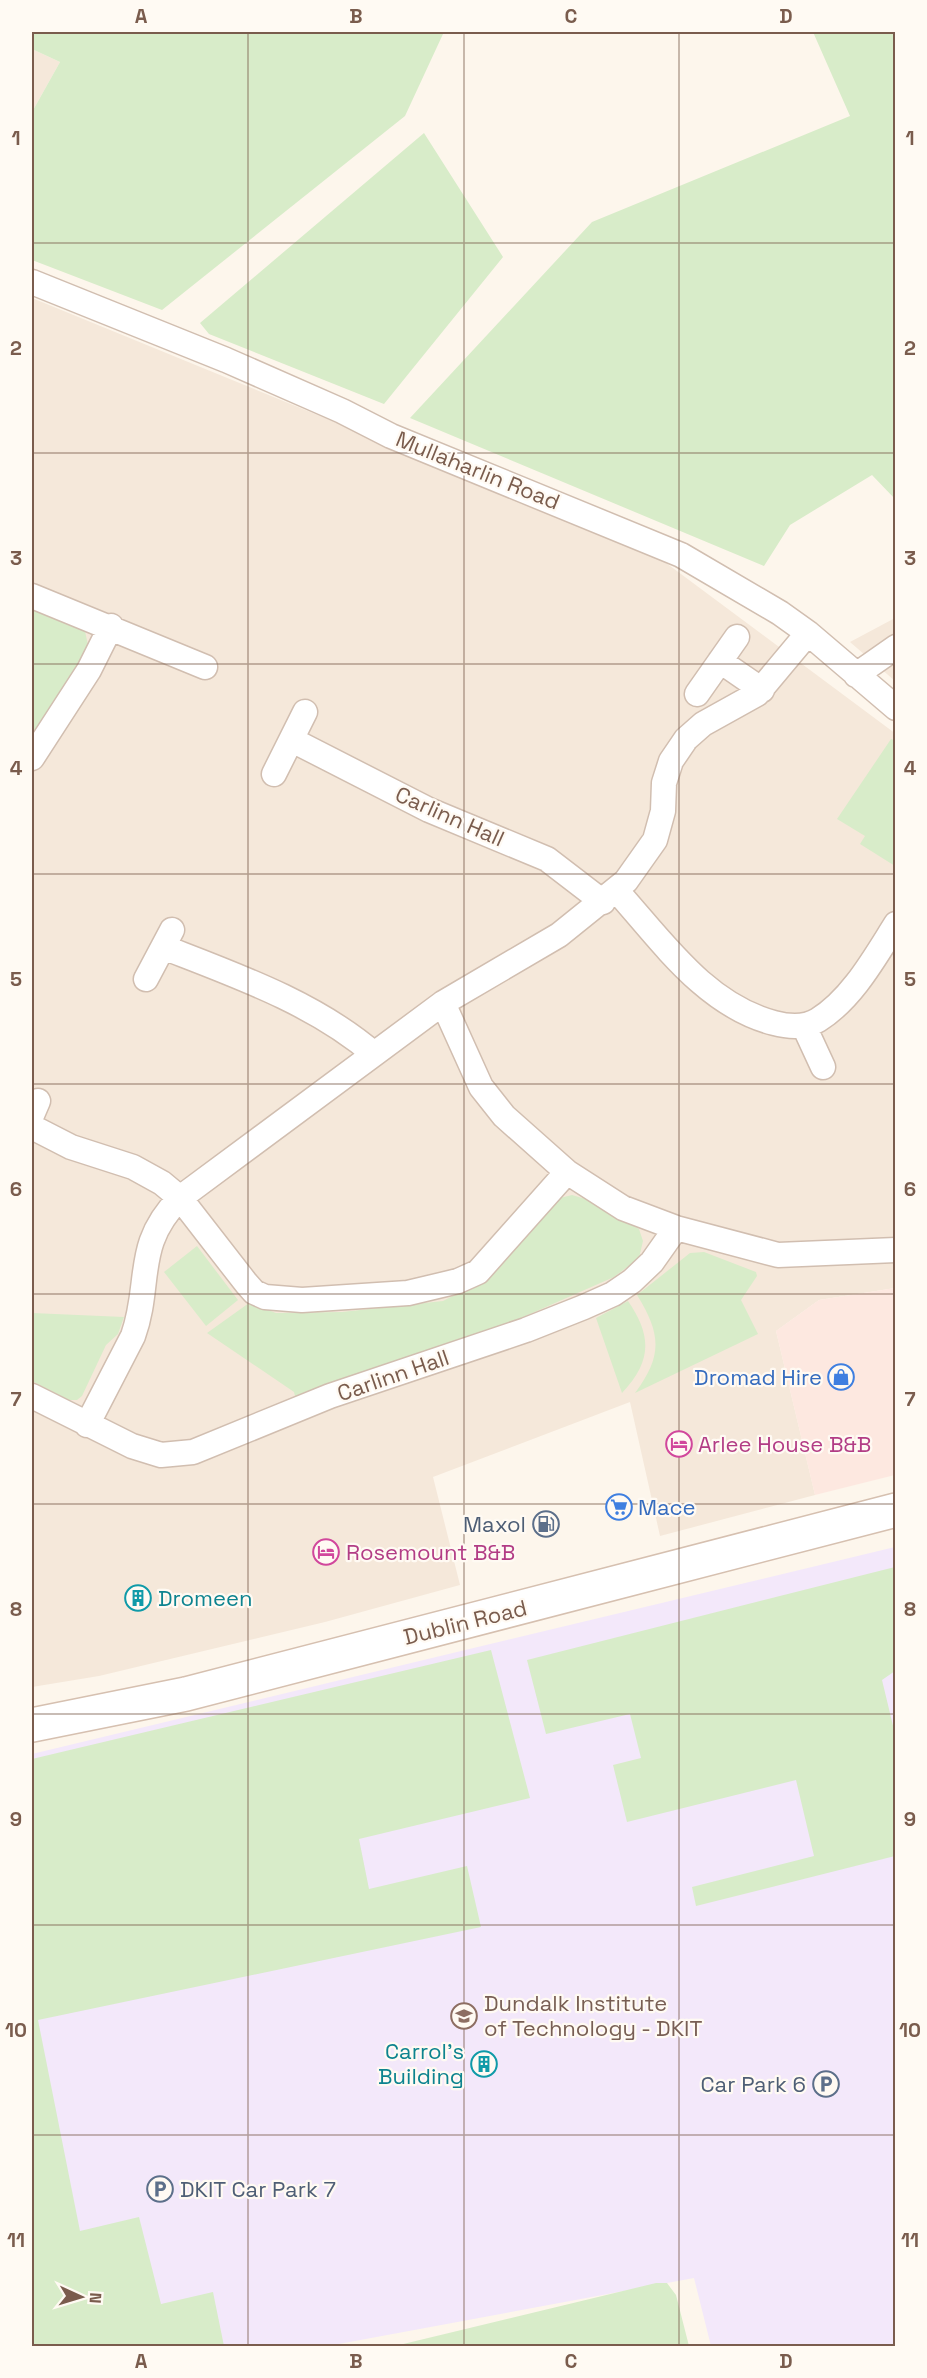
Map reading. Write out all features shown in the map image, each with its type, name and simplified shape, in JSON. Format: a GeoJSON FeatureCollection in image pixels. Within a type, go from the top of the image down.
{"type":"FeatureCollection","features":[{"type":"Feature","properties":{"kind":"main road","name":"Dublin Road"},"geometry":{"type":"LineString","coordinates":[[32,1725],[186,1694],[896,1510]]}},
{"type":"Feature","properties":{"kind":"street","name":"Mullaharlin Road"},"geometry":{"type":"LineString","coordinates":[[32,282],[216,356],[342,411],[391,436],[571,508],[600,524],[681,555],[729,581],[808,633],[896,708]]}},
{"type":"Feature","properties":{"kind":"street"},"geometry":{"type":"LineString","coordinates":[[32,596],[206,667]]}},
{"type":"Feature","properties":{"kind":"street"},"geometry":{"type":"LineString","coordinates":[[32,758],[89,670],[111,627]]}},
{"type":"Feature","properties":{"kind":"street"},"geometry":{"type":"LineString","coordinates":[[87,1425],[138,1323],[145,1260],[152,1241],[169,1210],[180,1198],[443,1003],[533,952],[610,896],[636,870],[655,840],[663,811],[663,783],[671,761],[687,739],[703,724],[762,690],[808,633]]}},
{"type":"Feature","properties":{"kind":"street"},"geometry":{"type":"LineString","coordinates":[[697,694],[737,637]]}},
{"type":"Feature","properties":{"kind":"street"},"geometry":{"type":"LineString","coordinates":[[856,675],[896,647]]}},
{"type":"Feature","properties":{"kind":"street"},"geometry":{"type":"LineString","coordinates":[[720,661],[762,690]]}},
{"type":"Feature","properties":{"kind":"street"},"geometry":{"type":"LineString","coordinates":[[274,774],[305,712]]}},
{"type":"Feature","properties":{"kind":"street","name":"Carlinn Hall"},"geometry":{"type":"LineString","coordinates":[[291,740],[429,810],[547,859],[610,896],[707,988],[758,1019],[804,1026]]}},
{"type":"Feature","properties":{"kind":"street"},"geometry":{"type":"LineString","coordinates":[[823,1067],[804,1026],[818,1020],[846,993],[879,952],[896,924]]}},
{"type":"Feature","properties":{"kind":"street"},"geometry":{"type":"LineString","coordinates":[[146,979],[168,938],[217,968],[333,1023],[374,1054]]}},
{"type":"Feature","properties":{"kind":"street"},"geometry":{"type":"LineString","coordinates":[[443,1003],[481,1087],[531,1143],[567,1172],[623,1208],[676,1228],[778,1255],[896,1250]]}},
{"type":"Feature","properties":{"kind":"street"},"geometry":{"type":"LineString","coordinates":[[32,1127],[71,1146],[133,1167],[162,1183],[180,1198],[254,1292],[279,1299],[332,1299],[433,1289],[478,1272],[567,1172]]}},
{"type":"Feature","properties":{"kind":"street","name":"Carlinn Hall"},"geometry":{"type":"LineString","coordinates":[[32,1396],[87,1425],[147,1451],[177,1455],[193,1452],[330,1396],[526,1330],[603,1298],[632,1281],[652,1262],[676,1228]]}},
{"type":"Feature","properties":{"kind":"shaded area"},"geometry":{"type":"Polygon","coordinates":[[[32,49],[60,62],[32,112],[32,49]]]}},
{"type":"Feature","properties":{"kind":"shaded area"},"geometry":{"type":"Polygon","coordinates":[[[32,298],[650,551],[896,734],[895,1288],[819,1300],[776,1331],[815,1495],[660,1536],[630,1402],[433,1477],[460,1585],[325,1622],[99,1676],[32,1687],[32,298]]]}},
{"type":"Feature","properties":{"kind":"shaded area"},"geometry":{"type":"Polygon","coordinates":[[[895,618],[895,681],[850,642],[895,618]]]}},
{"type":"Feature","properties":{"kind":"shaded area","name":"Dromad Hire"},"geometry":{"type":"Polygon","coordinates":[[[895,1288],[895,1475],[815,1495],[776,1331],[819,1300],[895,1288]]]}},
{"type":"Feature","properties":{"kind":"shaded area","name":"Dundalk Institute of Technology - DKIT"},"geometry":{"type":"Polygon","coordinates":[[[895,1547],[895,2346],[711,2346],[694,2278],[328,2346],[32,2346],[32,1754],[895,1547]]]}},
{"type":"Feature","properties":{"kind":"green space"},"geometry":{"type":"Polygon","coordinates":[[[32,32],[443,32],[443,34],[405,116],[162,310],[32,260],[32,112],[60,62],[32,49],[32,32]]]}},
{"type":"Feature","properties":{"kind":"green space"},"geometry":{"type":"Polygon","coordinates":[[[813,32],[895,32],[895,499],[872,475],[790,525],[764,566],[410,418],[592,222],[850,116],[813,32]]]}},
{"type":"Feature","properties":{"kind":"green space"},"geometry":{"type":"Polygon","coordinates":[[[424,133],[503,257],[384,404],[209,334],[200,323],[424,133]]]}},
{"type":"Feature","properties":{"kind":"green space"},"geometry":{"type":"Polygon","coordinates":[[[32,604],[84,627],[89,649],[32,742],[32,604]]]}},
{"type":"Feature","properties":{"kind":"green space"},"geometry":{"type":"Polygon","coordinates":[[[891,739],[896,741],[895,866],[860,844],[865,836],[837,819],[891,739]]]}},
{"type":"Feature","properties":{"kind":"green space"},"geometry":{"type":"Polygon","coordinates":[[[572,1195],[589,1200],[639,1229],[643,1241],[639,1258],[614,1277],[521,1318],[296,1400],[294,1392],[207,1333],[249,1303],[276,1313],[342,1312],[443,1301],[493,1275],[560,1198],[572,1195]]]}},
{"type":"Feature","properties":{"kind":"green space"},"geometry":{"type":"Polygon","coordinates":[[[197,1246],[238,1300],[206,1326],[164,1272],[197,1246]]]}},
{"type":"Feature","properties":{"kind":"green space"},"geometry":{"type":"Polygon","coordinates":[[[704,1252],[756,1272],[757,1276],[741,1300],[758,1334],[635,1393],[650,1367],[655,1344],[651,1321],[637,1295],[690,1253],[704,1252]]]}},
{"type":"Feature","properties":{"kind":"green space"},"geometry":{"type":"Polygon","coordinates":[[[628,1301],[645,1337],[645,1348],[639,1370],[622,1393],[596,1318],[628,1301]]]}},
{"type":"Feature","properties":{"kind":"green space"},"geometry":{"type":"Polygon","coordinates":[[[32,1313],[124,1317],[118,1334],[106,1345],[82,1396],[77,1400],[69,1400],[32,1381],[32,1313]]]}},
{"type":"Feature","properties":{"kind":"green space"},"geometry":{"type":"Polygon","coordinates":[[[895,1567],[895,1671],[882,1680],[895,1734],[895,1856],[696,1906],[692,1887],[814,1856],[796,1780],[627,1822],[613,1765],[641,1758],[630,1714],[546,1734],[527,1660],[895,1567]]]}},
{"type":"Feature","properties":{"kind":"green space"},"geometry":{"type":"Polygon","coordinates":[[[491,1650],[530,1798],[359,1839],[369,1889],[467,1866],[481,1927],[38,2020],[80,2231],[139,2217],[161,2304],[213,2292],[224,2346],[32,2346],[32,1759],[491,1650]]]}},
{"type":"Feature","properties":{"kind":"green space"},"geometry":{"type":"Polygon","coordinates":[[[656,2283],[667,2283],[676,2295],[689,2346],[395,2346],[656,2283]]]}},
{"type":"Feature","properties":{"kind":"place","name":"Dromad Hire"},"geometry":{"type":"Point","coordinates":[841,1377]}},
{"type":"Feature","properties":{"kind":"place","name":"Arlee House B&B"},"geometry":{"type":"Point","coordinates":[679,1444]}},
{"type":"Feature","properties":{"kind":"place","name":"Mace"},"geometry":{"type":"Point","coordinates":[619,1507]}},
{"type":"Feature","properties":{"kind":"place","name":"Maxol"},"geometry":{"type":"Point","coordinates":[546,1524]}},
{"type":"Feature","properties":{"kind":"place","name":"Rosemount B&B"},"geometry":{"type":"Point","coordinates":[326,1552]}},
{"type":"Feature","properties":{"kind":"place","name":"Dromeen"},"geometry":{"type":"Point","coordinates":[138,1598]}},
{"type":"Feature","properties":{"kind":"place","name":"Dundalk Institute of Technology - DKIT"},"geometry":{"type":"Point","coordinates":[464,2016]}},
{"type":"Feature","properties":{"kind":"place","name":"Carrol's Building"},"geometry":{"type":"Point","coordinates":[484,2064]}},
{"type":"Feature","properties":{"kind":"place","name":"Car Park 6"},"geometry":{"type":"Point","coordinates":[826,2084]}},
{"type":"Feature","properties":{"kind":"place","name":"DKIT Car Park 7"},"geometry":{"type":"Point","coordinates":[160,2189]}}]}
